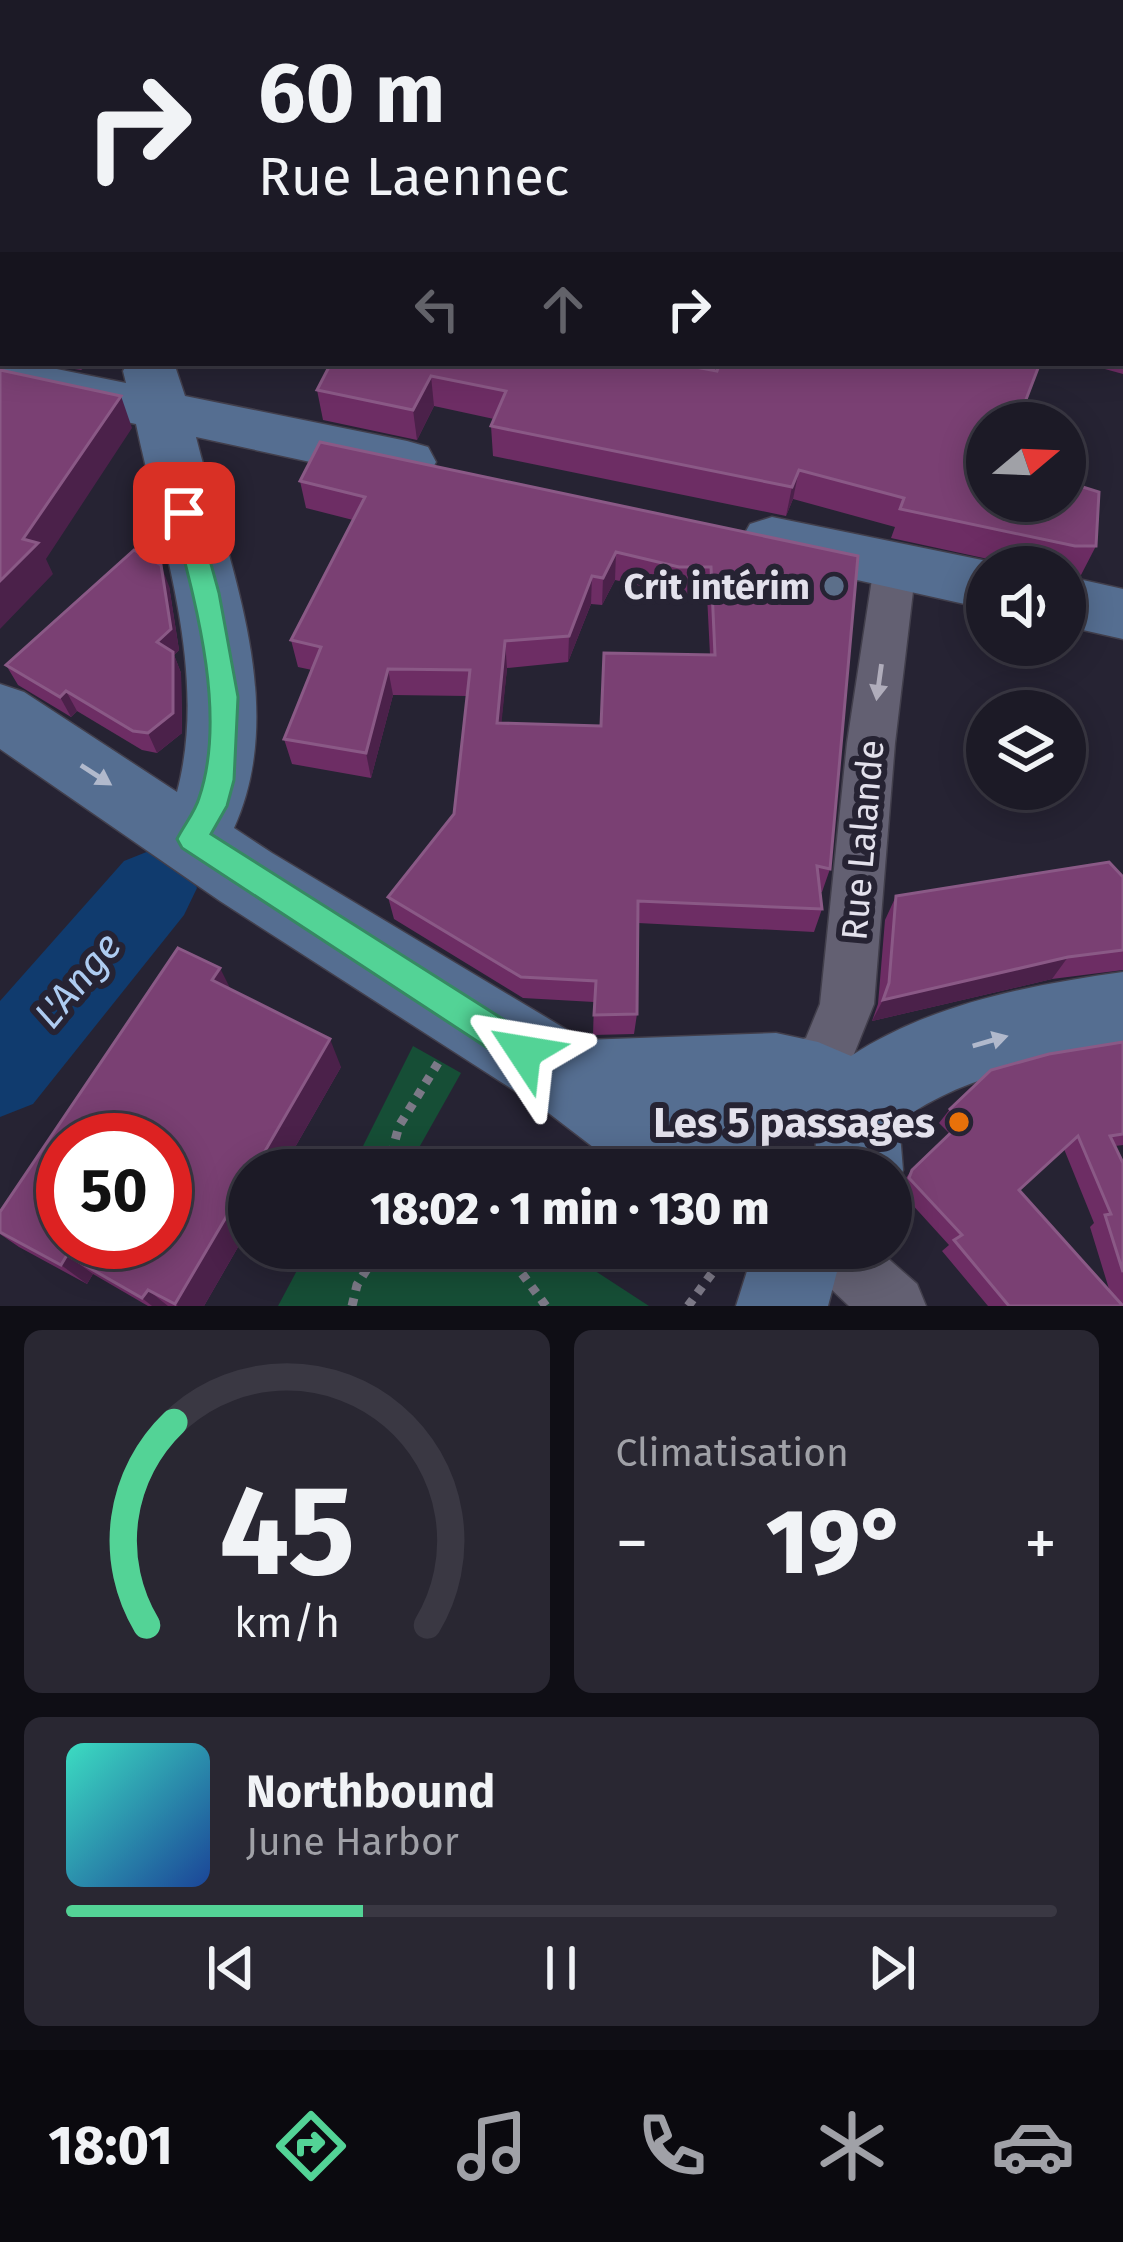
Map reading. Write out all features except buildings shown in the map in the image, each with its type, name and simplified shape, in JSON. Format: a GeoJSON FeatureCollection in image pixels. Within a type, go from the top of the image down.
{"type":"FeatureCollection","features":[{"type":"Feature","properties":{"kind":"main road"},"geometry":{"type":"LineString","coordinates":[[0,376],[156,387],[460,473]]}},
{"type":"Feature","properties":{"kind":"main road"},"geometry":{"type":"LineString","coordinates":[[156,387],[206,593],[224,697],[219,780],[212,806],[193,839]]}},
{"type":"Feature","properties":{"kind":"main road"},"geometry":{"type":"LineString","coordinates":[[712,527],[966,581]]}},
{"type":"Feature","properties":{"kind":"main road"},"geometry":{"type":"LineString","coordinates":[[1086,606],[1123,614]]}},
{"type":"Feature","properties":{"kind":"main road"},"geometry":{"type":"LineString","coordinates":[[8,726],[575,1082],[665,1149]]}},
{"type":"Feature","properties":{"kind":"main road"},"geometry":{"type":"LineString","coordinates":[[575,1082],[846,1106],[1049,1024],[1123,1011]]}},
{"type":"Feature","properties":{"kind":"main road"},"geometry":{"type":"LineString","coordinates":[[723,1149],[725,1116],[744,1088],[846,1106]]}},
{"type":"Feature","properties":{"kind":"main road"},"geometry":{"type":"LineString","coordinates":[[782,1306],[793,1269]]}},
{"type":"Feature","properties":{"kind":"street","name":"Rue Lalande"},"geometry":{"type":"LineString","coordinates":[[846,1106],[824,1060],[847,1004],[871,743],[895,566]]}},
{"type":"Feature","properties":{"kind":"street"},"geometry":{"type":"LineString","coordinates":[[839,1022],[865,1052],[846,1106]]}},
{"type":"Feature","properties":{"kind":"street"},"geometry":{"type":"LineString","coordinates":[[854,1269],[895,1306]]}},
{"type":"Feature","properties":{"kind":"path"},"geometry":{"type":"LineString","coordinates":[[393,1149],[399,1126],[467,1016]]}},
{"type":"Feature","properties":{"kind":"path"},"geometry":{"type":"LineString","coordinates":[[352,1306],[367,1269]]}},
{"type":"Feature","properties":{"kind":"path"},"geometry":{"type":"LineString","coordinates":[[519,1269],[546,1306]]}},
{"type":"Feature","properties":{"kind":"green space"},"geometry":{"type":"Polygon","coordinates":[[[413,1046],[461,1073],[418,1149],[362,1149],[413,1046]]]}},
{"type":"Feature","properties":{"kind":"green space"},"geometry":{"type":"Polygon","coordinates":[[[298,1269],[592,1269],[649,1306],[278,1306],[298,1269]]]}},
{"type":"Feature","properties":{"kind":"waterway","name":"L'Ange"},"geometry":{"type":"LineString","coordinates":[[0,1071],[154,888]]}},
{"type":"Feature","properties":{"kind":"place","name":"Crit intérim"},"geometry":{"type":"Point","coordinates":[834,586]}},
{"type":"Feature","properties":{"kind":"place","name":"Les 5 passages"},"geometry":{"type":"Point","coordinates":[959,1122]}},
{"type":"Feature","properties":{"kind":"route"},"geometry":{"type":"LineString","coordinates":[[184,513],[206,593],[224,697],[219,780],[212,806],[193,839],[524,1052]]}}]}
